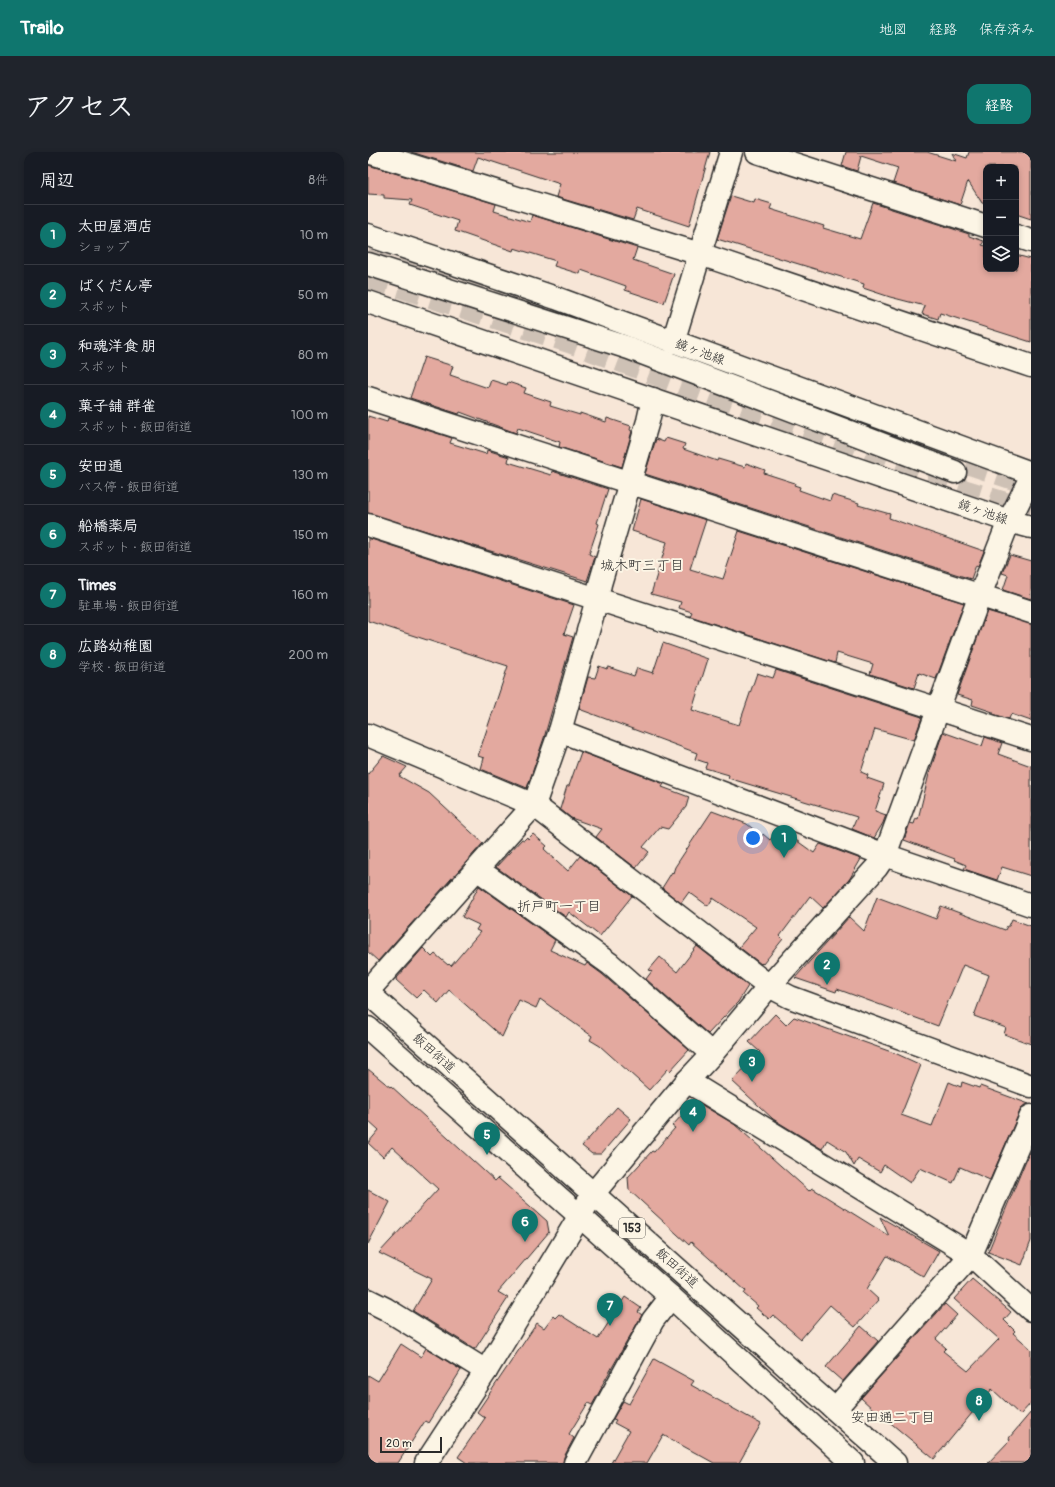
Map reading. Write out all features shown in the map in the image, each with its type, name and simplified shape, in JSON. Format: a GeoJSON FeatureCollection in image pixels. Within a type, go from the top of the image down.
{"type":"FeatureCollection","features":[{"type":"Feature","properties":{"kind":"main road"},"geometry":{"type":"LineString","coordinates":[[368,152],[700,254],[1031,366]]}},
{"type":"Feature","properties":{"kind":"main road"},"geometry":{"type":"LineString","coordinates":[[674,342],[731,152]]}},
{"type":"Feature","properties":{"kind":"main road"},"geometry":{"type":"LineString","coordinates":[[757,152],[983,225]]}},
{"type":"Feature","properties":{"kind":"main road","name":"鏡ヶ池線"},"geometry":{"type":"LineString","coordinates":[[368,235],[556,298],[1031,473]]}},
{"type":"Feature","properties":{"kind":"main road"},"geometry":{"type":"LineString","coordinates":[[1019,237],[1031,241]]}},
{"type":"Feature","properties":{"kind":"main road"},"geometry":{"type":"LineString","coordinates":[[368,264],[629,348],[955,472]]}},
{"type":"Feature","properties":{"kind":"main road","name":"鏡ヶ池線"},"geometry":{"type":"LineString","coordinates":[[368,302],[1009,521],[1031,527]]}},
{"type":"Feature","properties":{"kind":"main road"},"geometry":{"type":"LineString","coordinates":[[368,398],[1031,612]]}},
{"type":"Feature","properties":{"kind":"main road"},"geometry":{"type":"LineString","coordinates":[[368,992],[534,805],[560,731],[653,399]]}},
{"type":"Feature","properties":{"kind":"main road"},"geometry":{"type":"LineString","coordinates":[[426,1463],[486,1371],[578,1216],[593,1194],[687,1081],[885,855],[980,595],[1009,521],[1031,477]]}},
{"type":"Feature","properties":{"kind":"main road"},"geometry":{"type":"LineString","coordinates":[[368,525],[1031,739]]}},
{"type":"Feature","properties":{"kind":"main road"},"geometry":{"type":"LineString","coordinates":[[560,731],[885,855],[1031,905]]}},
{"type":"Feature","properties":{"kind":"main road"},"geometry":{"type":"LineString","coordinates":[[368,735],[534,805],[769,986],[790,997],[1031,1086]]}},
{"type":"Feature","properties":{"kind":"main road"},"geometry":{"type":"LineString","coordinates":[[477,869],[610,964],[712,1054]]}},
{"type":"Feature","properties":{"kind":"main road","name":"飯田街道"},"geometry":{"type":"LineString","coordinates":[[368,992],[895,1463]]}},
{"type":"Feature","properties":{"kind":"main road","name":"飯田街道"},"geometry":{"type":"LineString","coordinates":[[368,1028],[671,1297],[853,1463]]}},
{"type":"Feature","properties":{"kind":"main road"},"geometry":{"type":"LineString","coordinates":[[687,1081],[971,1255],[1031,1310]]}},
{"type":"Feature","properties":{"kind":"main road"},"geometry":{"type":"LineString","coordinates":[[835,1409],[971,1255],[1031,1116]]}},
{"type":"Feature","properties":{"kind":"main road"},"geometry":{"type":"LineString","coordinates":[[575,1463],[652,1320],[671,1297]]}},
{"type":"Feature","properties":{"kind":"main road"},"geometry":{"type":"LineString","coordinates":[[368,1300],[386,1309],[486,1371]]}},
{"type":"Feature","properties":{"kind":"building"},"geometry":{"type":"Polygon","coordinates":[[[411,152],[710,152],[689,226],[637,209],[633,220],[556,197],[560,184],[478,157],[473,171],[411,152]]]}},
{"type":"Feature","properties":{"kind":"building"},"geometry":{"type":"Polygon","coordinates":[[[846,152],[927,152],[956,161],[952,153],[967,158],[969,152],[1031,152],[1031,219],[1019,215],[1019,164],[983,164],[983,203],[968,181],[960,205],[893,183],[898,168],[861,156],[857,171],[842,166],[846,152]]]}},
{"type":"Feature","properties":{"kind":"building"},"geometry":{"type":"Polygon","coordinates":[[[368,165],[496,204],[494,211],[530,222],[532,215],[637,248],[633,260],[674,274],[664,303],[625,290],[626,286],[581,270],[580,274],[554,266],[556,261],[514,248],[513,251],[455,231],[458,221],[410,205],[412,200],[384,198],[384,195],[368,194],[368,165]]]}},
{"type":"Feature","properties":{"kind":"building"},"geometry":{"type":"Polygon","coordinates":[[[731,196],[754,203],[755,199],[772,204],[770,209],[824,226],[823,228],[860,239],[873,203],[969,234],[969,236],[983,241],[983,272],[1019,272],[1019,256],[1031,259],[1031,342],[940,313],[938,319],[922,314],[925,306],[863,288],[864,284],[717,239],[731,196]]]}},
{"type":"Feature","properties":{"kind":"building"},"geometry":{"type":"Polygon","coordinates":[[[424,357],[453,366],[450,375],[488,388],[491,380],[507,385],[508,382],[526,388],[524,393],[551,402],[550,406],[580,415],[580,413],[606,422],[607,418],[631,426],[630,430],[632,431],[622,467],[559,447],[560,442],[518,428],[516,433],[460,412],[459,414],[410,398],[424,357]]]}},
{"type":"Feature","properties":{"kind":"building"},"geometry":{"type":"Polygon","coordinates":[[[368,416],[387,422],[388,418],[452,438],[450,443],[486,454],[487,450],[509,457],[508,462],[551,475],[552,471],[608,489],[589,554],[595,557],[587,581],[368,513],[368,416]]]}},
{"type":"Feature","properties":{"kind":"building"},"geometry":{"type":"Polygon","coordinates":[[[666,438],[685,444],[683,449],[717,461],[718,459],[745,467],[746,463],[765,470],[764,473],[795,483],[794,485],[800,487],[799,490],[830,501],[832,495],[859,503],[858,505],[890,514],[889,518],[984,551],[978,566],[976,565],[971,579],[645,474],[656,439],[664,442],[666,438]]]}},
{"type":"Feature","properties":{"kind":"building"},"geometry":{"type":"Polygon","coordinates":[[[641,499],[706,520],[690,569],[723,579],[739,531],[964,603],[936,679],[919,673],[914,688],[870,674],[873,664],[837,653],[835,663],[690,616],[692,612],[679,608],[681,602],[651,594],[667,542],[632,531],[641,499]]]}},
{"type":"Feature","properties":{"kind":"building"},"geometry":{"type":"Polygon","coordinates":[[[368,538],[574,605],[564,634],[573,637],[544,738],[527,788],[481,769],[484,758],[478,756],[508,666],[368,621],[368,538]]]}},
{"type":"Feature","properties":{"kind":"building"},"geometry":{"type":"Polygon","coordinates":[[[1010,555],[1031,561],[1031,599],[1003,590],[1008,575],[1002,573],[1010,555]]]}},
{"type":"Feature","properties":{"kind":"building"},"geometry":{"type":"Polygon","coordinates":[[[987,611],[1031,624],[1031,721],[1011,714],[1009,719],[993,714],[993,712],[972,705],[973,700],[957,695],[987,611]]]}},
{"type":"Feature","properties":{"kind":"building"},"geometry":{"type":"Polygon","coordinates":[[[663,643],[708,659],[692,710],[739,725],[757,673],[773,678],[776,670],[922,717],[914,740],[875,729],[861,772],[868,775],[867,778],[884,784],[875,811],[886,815],[874,838],[852,829],[857,817],[728,778],[729,775],[705,768],[707,763],[695,759],[697,753],[579,709],[588,677],[595,678],[599,666],[607,669],[608,667],[634,676],[637,668],[653,673],[663,643]]]}},
{"type":"Feature","properties":{"kind":"building"},"geometry":{"type":"Polygon","coordinates":[[[943,732],[982,746],[985,737],[1002,743],[998,754],[1031,766],[1031,876],[1002,867],[997,880],[964,869],[966,865],[954,860],[955,859],[904,840],[910,823],[914,824],[916,818],[918,819],[929,774],[943,732]]]}},
{"type":"Feature","properties":{"kind":"building"},"geometry":{"type":"Polygon","coordinates":[[[581,752],[664,784],[662,787],[689,797],[686,807],[668,829],[660,827],[643,847],[649,852],[636,868],[596,837],[602,829],[571,818],[560,809],[567,786],[569,786],[581,752]]]}},
{"type":"Feature","properties":{"kind":"building"},"geometry":{"type":"Polygon","coordinates":[[[383,756],[407,767],[399,776],[429,793],[483,843],[378,961],[368,952],[368,774],[383,756]]]}},
{"type":"Feature","properties":{"kind":"building"},"geometry":{"type":"Polygon","coordinates":[[[712,811],[747,824],[762,836],[763,834],[770,840],[779,828],[814,853],[820,844],[861,859],[849,880],[823,908],[810,896],[780,936],[783,939],[763,964],[739,947],[756,927],[713,898],[708,906],[689,892],[681,903],[662,888],[712,811]]]}},
{"type":"Feature","properties":{"kind":"building"},"geometry":{"type":"Polygon","coordinates":[[[533,834],[547,846],[544,849],[568,871],[580,856],[632,896],[600,936],[569,912],[566,917],[496,867],[522,839],[524,840],[527,837],[528,839],[533,834]]]}},
{"type":"Feature","properties":{"kind":"building"},"geometry":{"type":"Polygon","coordinates":[[[479,886],[555,940],[550,950],[585,966],[587,963],[602,974],[689,1050],[670,1071],[668,1069],[649,1090],[600,1046],[590,1040],[592,1036],[540,999],[536,1008],[519,1000],[502,1037],[449,990],[438,1003],[424,990],[416,998],[396,980],[397,978],[423,948],[432,957],[435,954],[451,966],[480,932],[476,930],[479,925],[462,917],[479,886]]]}},
{"type":"Feature","properties":{"kind":"building"},"geometry":{"type":"Polygon","coordinates":[[[877,897],[936,919],[941,906],[1005,930],[1007,926],[1009,926],[1012,919],[1031,926],[1031,1044],[1004,1034],[1006,1028],[974,1016],[989,975],[963,965],[938,1026],[837,989],[836,992],[795,978],[849,917],[864,931],[877,897]]]}},
{"type":"Feature","properties":{"kind":"building"},"geometry":{"type":"Polygon","coordinates":[[[697,946],[748,986],[738,1002],[708,1034],[646,979],[652,971],[649,970],[660,957],[677,972],[697,946]]]}},
{"type":"Feature","properties":{"kind":"building"},"geometry":{"type":"Polygon","coordinates":[[[775,1014],[786,1025],[794,1017],[897,1054],[921,1065],[901,1115],[932,1126],[949,1082],[961,1087],[962,1082],[979,1088],[980,1086],[1029,1104],[1023,1106],[1020,1111],[990,1180],[960,1167],[953,1183],[920,1168],[910,1183],[884,1165],[880,1172],[858,1159],[854,1166],[846,1152],[827,1140],[822,1149],[773,1119],[732,1081],[760,1052],[749,1042],[775,1014]]]}},
{"type":"Feature","properties":{"kind":"building"},"geometry":{"type":"Polygon","coordinates":[[[368,1069],[390,1087],[391,1086],[495,1181],[498,1178],[547,1221],[549,1232],[498,1292],[508,1298],[475,1349],[413,1311],[432,1279],[379,1253],[438,1189],[392,1147],[383,1157],[368,1143],[379,1130],[368,1120],[368,1069]]]}},
{"type":"Feature","properties":{"kind":"building"},"geometry":{"type":"Polygon","coordinates":[[[695,1101],[734,1124],[809,1191],[812,1188],[889,1236],[880,1217],[939,1251],[924,1277],[887,1256],[867,1289],[879,1300],[855,1327],[830,1305],[801,1339],[773,1315],[769,1319],[756,1308],[758,1306],[744,1294],[746,1291],[691,1242],[689,1245],[629,1190],[628,1177],[652,1151],[654,1152],[675,1128],[672,1126],[695,1101]]]}},
{"type":"Feature","properties":{"kind":"building"},"geometry":{"type":"Polygon","coordinates":[[[617,1107],[631,1119],[601,1154],[592,1154],[582,1146],[617,1107]]]}},
{"type":"Feature","properties":{"kind":"building"},"geometry":{"type":"Polygon","coordinates":[[[1031,1148],[1031,1241],[1022,1265],[988,1252],[1031,1148]]]}},
{"type":"Feature","properties":{"kind":"building"},"geometry":{"type":"Polygon","coordinates":[[[368,1190],[390,1202],[368,1244],[368,1190]]]}},
{"type":"Feature","properties":{"kind":"building"},"geometry":{"type":"Polygon","coordinates":[[[972,1279],[1011,1312],[1004,1320],[1015,1331],[1013,1333],[1031,1349],[1031,1403],[1020,1415],[992,1389],[934,1459],[887,1420],[886,1421],[861,1398],[945,1304],[957,1315],[936,1339],[946,1348],[943,1351],[968,1371],[999,1339],[954,1299],[972,1279]]]}},
{"type":"Feature","properties":{"kind":"building"},"geometry":{"type":"Polygon","coordinates":[[[625,1297],[641,1308],[638,1312],[642,1315],[592,1405],[588,1403],[569,1434],[574,1438],[564,1457],[563,1463],[467,1463],[458,1457],[485,1418],[477,1412],[537,1323],[544,1328],[553,1316],[555,1318],[559,1314],[598,1339],[625,1297]]]}},
{"type":"Feature","properties":{"kind":"building"},"geometry":{"type":"Polygon","coordinates":[[[861,1326],[878,1341],[842,1381],[826,1367],[861,1326]]]}},
{"type":"Feature","properties":{"kind":"building"},"geometry":{"type":"Polygon","coordinates":[[[401,1344],[421,1357],[426,1348],[461,1370],[428,1423],[425,1421],[398,1463],[368,1463],[368,1375],[378,1381],[401,1344]]]}},
{"type":"Feature","properties":{"kind":"building"},"geometry":{"type":"Polygon","coordinates":[[[654,1359],[694,1381],[691,1385],[761,1424],[739,1463],[714,1463],[663,1435],[647,1463],[611,1463],[629,1431],[614,1423],[616,1420],[613,1419],[623,1401],[629,1404],[654,1359]]]}},
{"type":"Feature","properties":{"kind":"building"},"geometry":{"type":"Polygon","coordinates":[[[1031,1412],[1031,1463],[988,1463],[1010,1440],[1009,1438],[1031,1412]]]}},
{"type":"Feature","properties":{"kind":"tunnel"},"geometry":{"type":"LineString","coordinates":[[368,252],[573,315],[652,345]]}},
{"type":"Feature","properties":{"kind":"tunnel"},"geometry":{"type":"LineString","coordinates":[[368,278],[569,342],[957,488],[1031,511]]}},
{"type":"Feature","properties":{"kind":"tunnel"},"geometry":{"type":"LineString","coordinates":[[843,418],[1031,485]]}},
{"type":"Feature","properties":{"kind":"place","name":"太田屋酒店"},"geometry":{"type":"Point","coordinates":[784,858]}},
{"type":"Feature","properties":{"kind":"place","name":"ばくだん亭"},"geometry":{"type":"Point","coordinates":[827,985]}},
{"type":"Feature","properties":{"kind":"place","name":"和魂洋食 朋"},"geometry":{"type":"Point","coordinates":[752,1082]}},
{"type":"Feature","properties":{"kind":"place","name":"菓子舗 群雀"},"geometry":{"type":"Point","coordinates":[693,1132]}},
{"type":"Feature","properties":{"kind":"place","name":"安田通"},"geometry":{"type":"Point","coordinates":[487,1155]}},
{"type":"Feature","properties":{"kind":"place","name":"船橋薬局"},"geometry":{"type":"Point","coordinates":[525,1242]}},
{"type":"Feature","properties":{"kind":"place","name":"Times"},"geometry":{"type":"Point","coordinates":[610,1326]}},
{"type":"Feature","properties":{"kind":"place","name":"広路幼稚園"},"geometry":{"type":"Point","coordinates":[979,1421]}},
{"type":"Feature","properties":{"kind":"district","name":"城木町三丁目"},"geometry":{"type":"Point","coordinates":[642,565]}},
{"type":"Feature","properties":{"kind":"district","name":"折戸町一丁目"},"geometry":{"type":"Point","coordinates":[559,906]}},
{"type":"Feature","properties":{"kind":"district","name":"安田通二丁目"},"geometry":{"type":"Point","coordinates":[893,1417]}}]}
